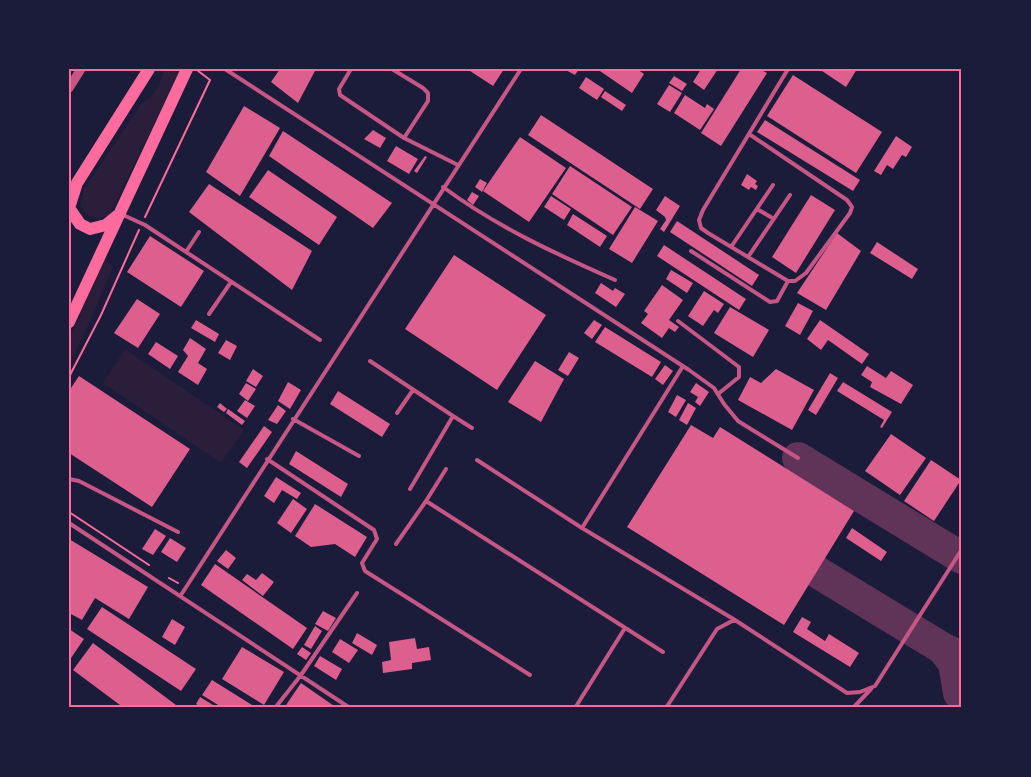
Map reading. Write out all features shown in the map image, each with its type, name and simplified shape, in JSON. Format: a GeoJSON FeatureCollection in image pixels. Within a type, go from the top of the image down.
{"type":"FeatureCollection","features":[{"type":"Feature","properties":{"kind":"highway"},"geometry":{"type":"LineString","coordinates":[[120,213],[106,225],[90,229],[80,224],[69,208],[76,183],[149,69]]}},
{"type":"Feature","properties":{"kind":"highway"},"geometry":{"type":"LineString","coordinates":[[69,322],[187,69]]}},
{"type":"Feature","properties":{"kind":"street"},"geometry":{"type":"LineString","coordinates":[[69,88],[81,69]]}},
{"type":"Feature","properties":{"kind":"lane"},"geometry":{"type":"LineString","coordinates":[[225,69],[710,384],[738,421],[798,458]]}},
{"type":"Feature","properties":{"kind":"lane"},"geometry":{"type":"LineString","coordinates":[[351,69],[339,89],[340,95],[404,138],[458,165]]}},
{"type":"Feature","properties":{"kind":"lane"},"geometry":{"type":"LineString","coordinates":[[392,69],[428,93],[428,101],[404,138]]}},
{"type":"Feature","properties":{"kind":"lane"},"geometry":{"type":"LineString","coordinates":[[181,595],[521,69]]}},
{"type":"Feature","properties":{"kind":"lane"},"geometry":{"type":"LineString","coordinates":[[749,134],[847,200],[852,207],[806,273],[795,281],[788,281],[701,228],[699,220],[749,134],[760,120],[788,69]]}},
{"type":"Feature","properties":{"kind":"lane"},"geometry":{"type":"LineString","coordinates":[[731,247],[773,185]]}},
{"type":"Feature","properties":{"kind":"lane"},"geometry":{"type":"LineString","coordinates":[[443,187],[539,247],[615,280]]}},
{"type":"Feature","properties":{"kind":"lane"},"geometry":{"type":"LineString","coordinates":[[748,257],[790,195]]}},
{"type":"Feature","properties":{"kind":"lane"},"geometry":{"type":"LineString","coordinates":[[757,208],[774,219]]}},
{"type":"Feature","properties":{"kind":"lane"},"geometry":{"type":"LineString","coordinates":[[120,213],[142,223],[320,340]]}},
{"type":"Feature","properties":{"kind":"lane"},"geometry":{"type":"LineString","coordinates":[[186,252],[199,232]]}},
{"type":"Feature","properties":{"kind":"lane"},"geometry":{"type":"LineString","coordinates":[[691,251],[770,302],[777,301],[788,281]]}},
{"type":"Feature","properties":{"kind":"lane"},"geometry":{"type":"LineString","coordinates":[[209,314],[231,282]]}},
{"type":"Feature","properties":{"kind":"lane"},"geometry":{"type":"LineString","coordinates":[[678,321],[739,367],[739,378],[718,394]]}},
{"type":"Feature","properties":{"kind":"lane"},"geometry":{"type":"LineString","coordinates":[[370,361],[472,428]]}},
{"type":"Feature","properties":{"kind":"lane"},"geometry":{"type":"LineString","coordinates":[[582,528],[683,366]]}},
{"type":"Feature","properties":{"kind":"lane"},"geometry":{"type":"LineString","coordinates":[[397,413],[413,390]]}},
{"type":"Feature","properties":{"kind":"lane"},"geometry":{"type":"LineString","coordinates":[[410,489],[453,416]]}},
{"type":"Feature","properties":{"kind":"lane"},"geometry":{"type":"LineString","coordinates":[[293,419],[359,456]]}},
{"type":"Feature","properties":{"kind":"lane"},"geometry":{"type":"LineString","coordinates":[[267,459],[374,530],[377,539],[362,563],[365,571],[530,675]]}},
{"type":"Feature","properties":{"kind":"lane"},"geometry":{"type":"LineString","coordinates":[[477,460],[582,528],[735,620],[842,691],[854,694],[875,686]]}},
{"type":"Feature","properties":{"kind":"lane"},"geometry":{"type":"LineString","coordinates":[[396,544],[446,469]]}},
{"type":"Feature","properties":{"kind":"lane"},"geometry":{"type":"LineString","coordinates":[[69,479],[79,481],[178,532]]}},
{"type":"Feature","properties":{"kind":"lane"},"geometry":{"type":"LineString","coordinates":[[426,501],[663,652]]}},
{"type":"Feature","properties":{"kind":"lane"},"geometry":{"type":"LineString","coordinates":[[69,523],[350,708]]}},
{"type":"Feature","properties":{"kind":"lane"},"geometry":{"type":"LineString","coordinates":[[853,708],[875,686],[962,549]]}},
{"type":"Feature","properties":{"kind":"lane"},"geometry":{"type":"LineString","coordinates":[[275,708],[301,675],[357,592]]}},
{"type":"Feature","properties":{"kind":"lane"},"geometry":{"type":"LineString","coordinates":[[666,708],[717,629],[735,620]]}},
{"type":"Feature","properties":{"kind":"lane"},"geometry":{"type":"LineString","coordinates":[[575,708],[625,628]]}},
{"type":"Feature","properties":{"kind":"path"},"geometry":{"type":"LineString","coordinates":[[197,70],[210,80]]}},
{"type":"Feature","properties":{"kind":"path"},"geometry":{"type":"LineString","coordinates":[[69,512],[148,565]]}},
{"type":"Feature","properties":{"kind":"path"},"geometry":{"type":"LineString","coordinates":[[168,578],[178,584]]}},
{"type":"Feature","properties":{"kind":"shaded area"},"geometry":{"type":"Polygon","coordinates":[[[164,69],[181,69],[110,214],[97,218],[85,213],[81,205],[84,189],[142,103],[154,93],[164,69]]]}},
{"type":"Feature","properties":{"kind":"shaded area"},"geometry":{"type":"Polygon","coordinates":[[[104,259],[113,266],[69,365],[69,339],[81,315],[75,310],[104,259]]]}},
{"type":"Feature","properties":{"kind":"shaded area"},"geometry":{"type":"Polygon","coordinates":[[[125,349],[244,430],[221,463],[103,383],[125,349]]]}},
{"type":"Feature","properties":{"kind":"building"},"geometry":{"type":"Polygon","coordinates":[[[280,69],[316,69],[298,103],[271,82],[280,69]]]}},
{"type":"Feature","properties":{"kind":"building"},"geometry":{"type":"Polygon","coordinates":[[[467,69],[504,69],[493,86],[467,69]]]}},
{"type":"Feature","properties":{"kind":"building"},"geometry":{"type":"Polygon","coordinates":[[[564,69],[579,69],[575,75],[564,69]]]}},
{"type":"Feature","properties":{"kind":"building"},"geometry":{"type":"Polygon","coordinates":[[[597,69],[637,69],[644,74],[632,93],[597,69]]]}},
{"type":"Feature","properties":{"kind":"building"},"geometry":{"type":"Polygon","coordinates":[[[701,69],[718,69],[704,90],[693,82],[701,69]]]}},
{"type":"Feature","properties":{"kind":"building"},"geometry":{"type":"Polygon","coordinates":[[[741,69],[760,69],[767,73],[721,146],[701,133],[741,69]]]}},
{"type":"Feature","properties":{"kind":"building"},"geometry":{"type":"Polygon","coordinates":[[[819,69],[857,69],[846,87],[819,69]]]}},
{"type":"Feature","properties":{"kind":"building"},"geometry":{"type":"Polygon","coordinates":[[[793,75],[882,132],[856,173],[767,116],[793,75]]]}},
{"type":"Feature","properties":{"kind":"building"},"geometry":{"type":"Polygon","coordinates":[[[674,76],[687,84],[682,91],[669,83],[674,76]]]}},
{"type":"Feature","properties":{"kind":"building"},"geometry":{"type":"Polygon","coordinates":[[[586,77],[604,89],[597,100],[579,88],[586,77]]]}},
{"type":"Feature","properties":{"kind":"building"},"geometry":{"type":"Polygon","coordinates":[[[669,85],[682,93],[670,112],[657,104],[669,85]]]}},
{"type":"Feature","properties":{"kind":"building"},"geometry":{"type":"Polygon","coordinates":[[[605,91],[626,105],[622,111],[601,97],[605,91]]]}},
{"type":"Feature","properties":{"kind":"building"},"geometry":{"type":"Polygon","coordinates":[[[685,95],[705,108],[707,104],[714,109],[700,130],[674,113],[685,95]]]}},
{"type":"Feature","properties":{"kind":"building"},"geometry":{"type":"Polygon","coordinates":[[[244,106],[280,128],[240,196],[206,172],[244,106]]]}},
{"type":"Feature","properties":{"kind":"building"},"geometry":{"type":"Polygon","coordinates":[[[541,115],[653,189],[640,209],[528,135],[541,115]]]}},
{"type":"Feature","properties":{"kind":"building"},"geometry":{"type":"Polygon","coordinates":[[[765,120],[860,180],[853,191],[757,132],[765,120]]]}},
{"type":"Feature","properties":{"kind":"building"},"geometry":{"type":"Polygon","coordinates":[[[373,130],[386,138],[380,148],[364,139],[373,130]]]}},
{"type":"Feature","properties":{"kind":"building"},"geometry":{"type":"Polygon","coordinates":[[[283,131],[392,203],[373,228],[269,156],[283,131]]]}},
{"type":"Feature","properties":{"kind":"building"},"geometry":{"type":"Polygon","coordinates":[[[896,136],[912,147],[906,157],[902,155],[893,169],[887,165],[881,175],[874,171],[896,136]]]}},
{"type":"Feature","properties":{"kind":"building"},"geometry":{"type":"Polygon","coordinates":[[[520,137],[566,168],[529,222],[483,191],[520,137]]]}},
{"type":"Feature","properties":{"kind":"building"},"geometry":{"type":"Polygon","coordinates":[[[396,146],[418,159],[409,174],[387,161],[396,146]]]}},
{"type":"Feature","properties":{"kind":"building"},"geometry":{"type":"Polygon","coordinates":[[[425,156],[427,157],[417,173],[414,171],[425,156]]]}},
{"type":"Feature","properties":{"kind":"building"},"geometry":{"type":"Polygon","coordinates":[[[570,166],[632,207],[613,235],[552,194],[570,166]]]}},
{"type":"Feature","properties":{"kind":"building"},"geometry":{"type":"Polygon","coordinates":[[[268,170],[337,217],[319,245],[249,197],[268,170]]]}},
{"type":"Feature","properties":{"kind":"building"},"geometry":{"type":"Polygon","coordinates":[[[747,174],[757,181],[756,190],[751,187],[749,190],[741,185],[747,174]]]}},
{"type":"Feature","properties":{"kind":"building"},"geometry":{"type":"Polygon","coordinates":[[[480,179],[487,183],[482,192],[475,187],[480,179]]]}},
{"type":"Feature","properties":{"kind":"building"},"geometry":{"type":"Polygon","coordinates":[[[209,184],[312,251],[292,290],[189,212],[209,184]]]}},
{"type":"Feature","properties":{"kind":"building"},"geometry":{"type":"Polygon","coordinates":[[[472,192],[479,196],[473,205],[467,200],[472,192]]]}},
{"type":"Feature","properties":{"kind":"building"},"geometry":{"type":"Polygon","coordinates":[[[811,195],[835,210],[796,273],[772,257],[811,195]]]}},
{"type":"Feature","properties":{"kind":"building"},"geometry":{"type":"Polygon","coordinates":[[[551,196],[571,209],[564,220],[544,207],[551,196]]]}},
{"type":"Feature","properties":{"kind":"building"},"geometry":{"type":"Polygon","coordinates":[[[665,196],[680,206],[664,232],[660,229],[666,220],[665,217],[656,210],[665,196]]]}},
{"type":"Feature","properties":{"kind":"building"},"geometry":{"type":"Polygon","coordinates":[[[635,207],[658,221],[632,263],[609,249],[635,207]]]}},
{"type":"Feature","properties":{"kind":"building"},"geometry":{"type":"Polygon","coordinates":[[[573,214],[607,236],[600,247],[567,225],[573,214]]]}},
{"type":"Feature","properties":{"kind":"building"},"geometry":{"type":"Polygon","coordinates":[[[677,221],[759,275],[752,286],[670,232],[677,221]]]}},
{"type":"Feature","properties":{"kind":"building"},"geometry":{"type":"Polygon","coordinates":[[[837,233],[861,251],[826,310],[797,293],[837,233]]]}},
{"type":"Feature","properties":{"kind":"building"},"geometry":{"type":"Polygon","coordinates":[[[150,236],[204,271],[181,307],[127,272],[150,236]]]}},
{"type":"Feature","properties":{"kind":"building"},"geometry":{"type":"Polygon","coordinates":[[[877,242],[918,269],[912,279],[870,253],[877,242]]]}},
{"type":"Feature","properties":{"kind":"building"},"geometry":{"type":"Polygon","coordinates":[[[664,245],[746,299],[739,310],[657,256],[664,245]]]}},
{"type":"Feature","properties":{"kind":"building"},"geometry":{"type":"Polygon","coordinates":[[[454,255],[546,315],[497,390],[405,329],[454,255]]]}},
{"type":"Feature","properties":{"kind":"building"},"geometry":{"type":"Polygon","coordinates":[[[671,270],[693,283],[687,293],[666,279],[671,270]]]}},
{"type":"Feature","properties":{"kind":"building"},"geometry":{"type":"Polygon","coordinates":[[[601,283],[613,291],[615,288],[625,294],[616,307],[595,293],[601,283]]]}},
{"type":"Feature","properties":{"kind":"building"},"geometry":{"type":"Polygon","coordinates":[[[662,285],[683,300],[669,320],[679,327],[675,332],[669,328],[662,338],[641,323],[648,314],[644,311],[662,285]]]}},
{"type":"Feature","properties":{"kind":"building"},"geometry":{"type":"Polygon","coordinates":[[[704,291],[724,304],[718,313],[714,310],[703,326],[688,316],[704,291]]]}},
{"type":"Feature","properties":{"kind":"building"},"geometry":{"type":"Polygon","coordinates":[[[137,299],[160,314],[138,348],[114,333],[137,299]]]}},
{"type":"Feature","properties":{"kind":"building"},"geometry":{"type":"Polygon","coordinates":[[[798,303],[813,311],[800,335],[785,326],[798,303]]]}},
{"type":"Feature","properties":{"kind":"building"},"geometry":{"type":"Polygon","coordinates":[[[730,307],[769,330],[753,357],[714,333],[730,307]]]}},
{"type":"Feature","properties":{"kind":"building"},"geometry":{"type":"Polygon","coordinates":[[[196,320],[219,334],[215,342],[191,328],[196,320]]]}},
{"type":"Feature","properties":{"kind":"building"},"geometry":{"type":"Polygon","coordinates":[[[594,320],[602,325],[592,339],[584,333],[594,320]]]}},
{"type":"Feature","properties":{"kind":"building"},"geometry":{"type":"Polygon","coordinates":[[[820,320],[869,354],[862,364],[828,340],[821,350],[807,339],[820,320]]]}},
{"type":"Feature","properties":{"kind":"building"},"geometry":{"type":"Polygon","coordinates":[[[605,327],[661,362],[652,377],[595,342],[605,327]]]}},
{"type":"Feature","properties":{"kind":"building"},"geometry":{"type":"Polygon","coordinates":[[[190,338],[206,349],[198,363],[207,369],[198,385],[178,372],[188,356],[183,350],[190,338]]]}},
{"type":"Feature","properties":{"kind":"building"},"geometry":{"type":"Polygon","coordinates":[[[226,340],[237,346],[230,360],[218,353],[226,340]]]}},
{"type":"Feature","properties":{"kind":"building"},"geometry":{"type":"Polygon","coordinates":[[[156,342],[178,356],[170,369],[148,354],[156,342]]]}},
{"type":"Feature","properties":{"kind":"building"},"geometry":{"type":"Polygon","coordinates":[[[569,352],[579,358],[568,376],[558,370],[569,352]]]}},
{"type":"Feature","properties":{"kind":"building"},"geometry":{"type":"Polygon","coordinates":[[[535,361],[564,379],[541,422],[508,402],[535,361]]]}},
{"type":"Feature","properties":{"kind":"building"},"geometry":{"type":"Polygon","coordinates":[[[665,365],[673,371],[663,385],[655,379],[665,365]]]}},
{"type":"Feature","properties":{"kind":"building"},"geometry":{"type":"Polygon","coordinates":[[[867,366],[886,378],[891,371],[913,385],[901,404],[870,387],[872,382],[861,375],[867,366]]]}},
{"type":"Feature","properties":{"kind":"building"},"geometry":{"type":"Polygon","coordinates":[[[253,369],[263,376],[256,387],[246,381],[253,369]]]}},
{"type":"Feature","properties":{"kind":"building"},"geometry":{"type":"Polygon","coordinates":[[[776,369],[814,390],[792,430],[738,400],[750,377],[761,383],[776,369]]]}},
{"type":"Feature","properties":{"kind":"building"},"geometry":{"type":"Polygon","coordinates":[[[830,373],[838,378],[816,415],[808,410],[830,373]]]}},
{"type":"Feature","properties":{"kind":"building"},"geometry":{"type":"Polygon","coordinates":[[[79,376],[190,449],[152,507],[69,453],[69,391],[79,376]]]}},
{"type":"Feature","properties":{"kind":"building"},"geometry":{"type":"Polygon","coordinates":[[[288,382],[301,390],[290,409],[278,401],[288,382]]]}},
{"type":"Feature","properties":{"kind":"building"},"geometry":{"type":"Polygon","coordinates":[[[843,382],[892,412],[882,428],[880,427],[884,420],[837,391],[843,382]]]}},
{"type":"Feature","properties":{"kind":"building"},"geometry":{"type":"Polygon","coordinates":[[[246,383],[256,389],[248,401],[239,394],[246,383]]]}},
{"type":"Feature","properties":{"kind":"building"},"geometry":{"type":"Polygon","coordinates":[[[696,383],[709,392],[700,406],[695,402],[698,397],[690,392],[696,383]]]}},
{"type":"Feature","properties":{"kind":"building"},"geometry":{"type":"Polygon","coordinates":[[[338,391],[390,424],[382,437],[330,404],[338,391]]]}},
{"type":"Feature","properties":{"kind":"building"},"geometry":{"type":"Polygon","coordinates":[[[677,395],[686,400],[676,417],[668,412],[677,395]]]}},
{"type":"Feature","properties":{"kind":"building"},"geometry":{"type":"Polygon","coordinates":[[[245,400],[255,406],[247,418],[237,411],[245,400]]]}},
{"type":"Feature","properties":{"kind":"building"},"geometry":{"type":"Polygon","coordinates":[[[220,403],[227,409],[224,412],[217,407],[220,403]]]}},
{"type":"Feature","properties":{"kind":"building"},"geometry":{"type":"Polygon","coordinates":[[[688,403],[696,408],[687,425],[679,420],[688,403]]]}},
{"type":"Feature","properties":{"kind":"building"},"geometry":{"type":"Polygon","coordinates":[[[278,405],[286,411],[277,424],[268,420],[278,405]]]}},
{"type":"Feature","properties":{"kind":"building"},"geometry":{"type":"Polygon","coordinates":[[[228,409],[245,421],[242,425],[226,413],[228,409]]]}},
{"type":"Feature","properties":{"kind":"building"},"geometry":{"type":"Polygon","coordinates":[[[691,425],[713,438],[720,427],[854,511],[784,625],[627,527],[691,425]]]}},
{"type":"Feature","properties":{"kind":"building"},"geometry":{"type":"Polygon","coordinates":[[[264,426],[272,432],[247,468],[239,462],[264,426]]]}},
{"type":"Feature","properties":{"kind":"building"},"geometry":{"type":"Polygon","coordinates":[[[891,434],[926,458],[900,495],[865,471],[891,434]]]}},
{"type":"Feature","properties":{"kind":"building"},"geometry":{"type":"Polygon","coordinates":[[[296,451],[348,484],[341,497],[289,464],[296,451]]]}},
{"type":"Feature","properties":{"kind":"building"},"geometry":{"type":"Polygon","coordinates":[[[931,460],[961,480],[934,521],[904,501],[931,460]]]}},
{"type":"Feature","properties":{"kind":"building"},"geometry":{"type":"Polygon","coordinates":[[[276,477],[301,493],[297,499],[282,490],[274,503],[264,496],[276,477]]]}},
{"type":"Feature","properties":{"kind":"building"},"geometry":{"type":"Polygon","coordinates":[[[293,499],[307,509],[291,533],[277,523],[293,499]]]}},
{"type":"Feature","properties":{"kind":"building"},"geometry":{"type":"Polygon","coordinates":[[[315,504],[367,537],[355,557],[335,544],[311,547],[295,536],[315,504]]]}},
{"type":"Feature","properties":{"kind":"building"},"geometry":{"type":"Polygon","coordinates":[[[852,528],[887,552],[881,561],[846,538],[852,528]]]}},
{"type":"Feature","properties":{"kind":"building"},"geometry":{"type":"Polygon","coordinates":[[[155,529],[166,536],[153,555],[142,549],[155,529]]]}},
{"type":"Feature","properties":{"kind":"building"},"geometry":{"type":"Polygon","coordinates":[[[170,538],[186,548],[177,562],[161,552],[170,538]]]}},
{"type":"Feature","properties":{"kind":"building"},"geometry":{"type":"Polygon","coordinates":[[[69,539],[148,587],[129,619],[95,598],[82,620],[69,613],[69,539]]]}},
{"type":"Feature","properties":{"kind":"building"},"geometry":{"type":"Polygon","coordinates":[[[226,550],[236,558],[228,569],[217,561],[226,550]]]}},
{"type":"Feature","properties":{"kind":"building"},"geometry":{"type":"Polygon","coordinates":[[[215,564],[307,628],[293,649],[201,585],[215,564]]]}},
{"type":"Feature","properties":{"kind":"building"},"geometry":{"type":"Polygon","coordinates":[[[262,573],[274,582],[263,596],[242,580],[247,574],[256,580],[262,573]]]}},
{"type":"Feature","properties":{"kind":"building"},"geometry":{"type":"Polygon","coordinates":[[[102,607],[196,669],[181,691],[87,629],[102,607]]]}},
{"type":"Feature","properties":{"kind":"building"},"geometry":{"type":"Polygon","coordinates":[[[323,611],[336,618],[328,631],[315,624],[323,611]]]}},
{"type":"Feature","properties":{"kind":"building"},"geometry":{"type":"Polygon","coordinates":[[[802,617],[811,622],[807,629],[825,641],[829,634],[859,653],[850,667],[793,632],[802,617]]]}},
{"type":"Feature","properties":{"kind":"building"},"geometry":{"type":"Polygon","coordinates":[[[172,619],[185,627],[175,645],[162,637],[172,619]]]}},
{"type":"Feature","properties":{"kind":"building"},"geometry":{"type":"Polygon","coordinates":[[[315,626],[322,631],[311,649],[304,645],[315,626]]]}},
{"type":"Feature","properties":{"kind":"building"},"geometry":{"type":"Polygon","coordinates":[[[69,629],[84,639],[69,661],[69,629]]]}},
{"type":"Feature","properties":{"kind":"building"},"geometry":{"type":"Polygon","coordinates":[[[357,633],[377,645],[372,655],[352,643],[357,633]]]}},
{"type":"Feature","properties":{"kind":"building"},"geometry":{"type":"Polygon","coordinates":[[[415,638],[417,649],[429,647],[431,660],[412,663],[412,669],[383,673],[382,662],[391,660],[389,642],[415,638]]]}},
{"type":"Feature","properties":{"kind":"building"},"geometry":{"type":"Polygon","coordinates":[[[340,639],[358,650],[349,663],[332,652],[340,639]]]}},
{"type":"Feature","properties":{"kind":"building"},"geometry":{"type":"Polygon","coordinates":[[[93,643],[176,705],[174,708],[124,708],[73,670],[93,643]]]}},
{"type":"Feature","properties":{"kind":"building"},"geometry":{"type":"Polygon","coordinates":[[[242,647],[284,672],[264,705],[222,679],[242,647]]]}},
{"type":"Feature","properties":{"kind":"building"},"geometry":{"type":"Polygon","coordinates":[[[302,647],[311,653],[306,660],[297,654],[302,647]]]}},
{"type":"Feature","properties":{"kind":"building"},"geometry":{"type":"Polygon","coordinates":[[[320,656],[342,669],[336,680],[314,666],[320,656]]]}},
{"type":"Feature","properties":{"kind":"building"},"geometry":{"type":"Polygon","coordinates":[[[212,680],[252,705],[250,708],[223,708],[202,695],[212,680]]]}},
{"type":"Feature","properties":{"kind":"building"},"geometry":{"type":"Polygon","coordinates":[[[301,683],[337,708],[284,708],[301,683]]]}},
{"type":"Feature","properties":{"kind":"building"},"geometry":{"type":"Polygon","coordinates":[[[200,697],[218,708],[202,708],[196,704],[200,697]]]}},
{"type":"Feature","properties":{"kind":"taxiway"},"geometry":{"type":"LineString","coordinates":[[798,458],[962,558]]}},
{"type":"Feature","properties":{"kind":"taxiway"},"geometry":{"type":"LineString","coordinates":[[817,572],[942,648]]}},
{"type":"Feature","properties":{"kind":"taxiway"},"geometry":{"type":"LineString","coordinates":[[959,693],[954,663],[942,648],[961,657]]}}]}
